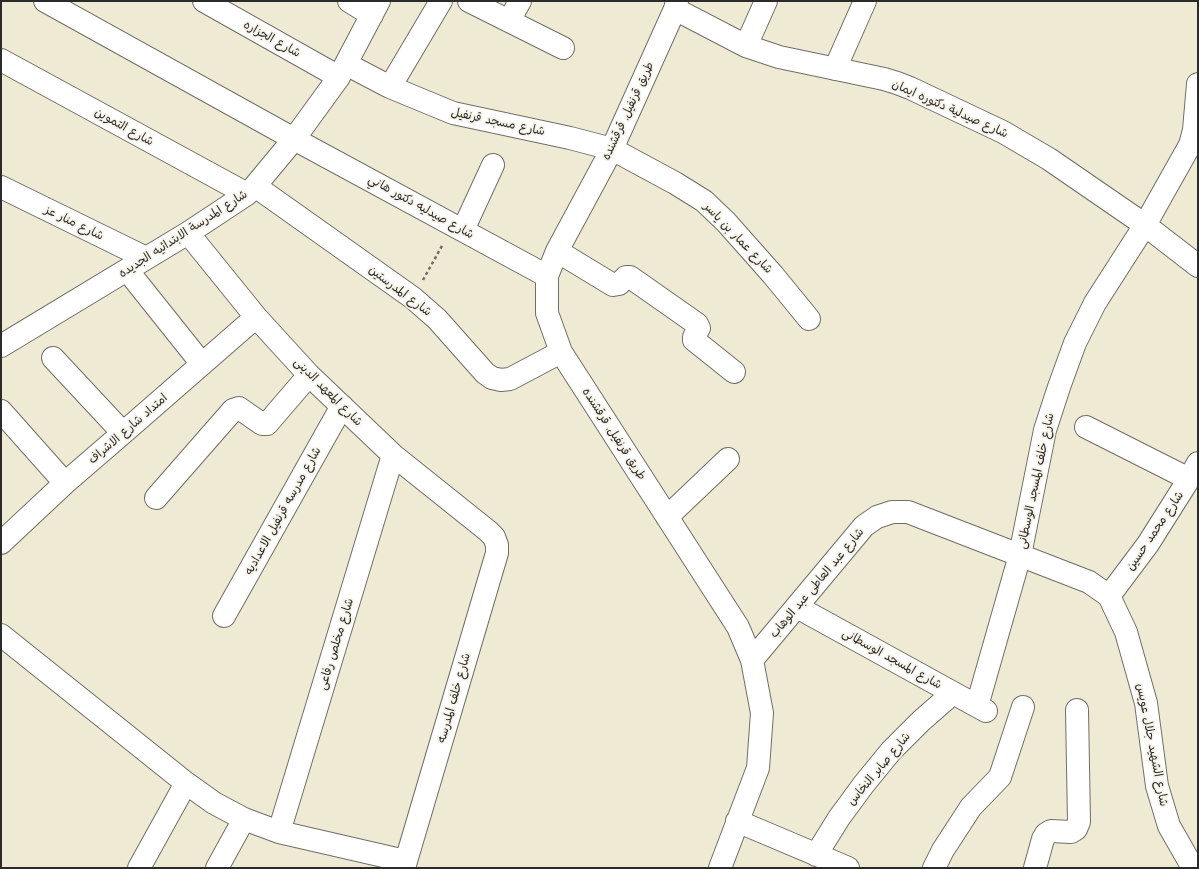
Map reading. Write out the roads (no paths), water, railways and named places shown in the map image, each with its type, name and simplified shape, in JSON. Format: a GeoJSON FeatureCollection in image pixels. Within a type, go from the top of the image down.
{"type":"FeatureCollection","features":[{"type":"Feature","properties":{"kind":"street","name":"شارع صيدليه دكتور هاني"},"geometry":{"type":"LineString","coordinates":[[45,1],[294,139],[547,276]]}},
{"type":"Feature","properties":{"kind":"street","name":"شارع الجزاره"},"geometry":{"type":"LineString","coordinates":[[204,1],[343,70]]}},
{"type":"Feature","properties":{"kind":"street"},"geometry":{"type":"LineString","coordinates":[[349,1],[376,8]]}},
{"type":"Feature","properties":{"kind":"street"},"geometry":{"type":"LineString","coordinates":[[390,87],[441,1]]}},
{"type":"Feature","properties":{"kind":"street"},"geometry":{"type":"LineString","coordinates":[[469,1],[563,48]]}},
{"type":"Feature","properties":{"kind":"street"},"geometry":{"type":"LineString","coordinates":[[509,21],[520,1]]}},
{"type":"Feature","properties":{"kind":"street"},"geometry":{"type":"LineString","coordinates":[[746,46],[766,1]]}},
{"type":"Feature","properties":{"kind":"street"},"geometry":{"type":"LineString","coordinates":[[835,69],[865,1]]}},
{"type":"Feature","properties":{"kind":"street","name":"شارع صيدلية دكتوره ايمان"},"geometry":{"type":"LineString","coordinates":[[676,5],[746,46],[779,57],[884,79],[910,88],[1003,132],[1049,159],[1145,225],[1198,266]]}},
{"type":"Feature","properties":{"kind":"street","name":"طريق قرنفيل, قرقشنده"},"geometry":{"type":"LineString","coordinates":[[676,5],[612,149],[556,251],[547,276],[547,313],[561,352],[738,627],[752,660],[762,714],[758,768],[720,868]]}},
{"type":"Feature","properties":{"kind":"street","name":"شارع المدرسة الابتدائيه الجديده"},"geometry":{"type":"LineString","coordinates":[[2,344],[188,233],[251,190],[294,139],[343,70],[376,8]]}},
{"type":"Feature","properties":{"kind":"street","name":"شارع التموين"},"geometry":{"type":"LineString","coordinates":[[1,60],[251,190]]}},
{"type":"Feature","properties":{"kind":"street","name":"شارع مسجد قرنفيل"},"geometry":{"type":"LineString","coordinates":[[343,70],[390,87],[453,114],[570,138],[612,149]]}},
{"type":"Feature","properties":{"kind":"street","name":"شارع خلف المسجد الوسطانى"},"geometry":{"type":"LineString","coordinates":[[982,709],[1020,555],[1045,430],[1075,344],[1094,303],[1145,225],[1190,145],[1194,130],[1198,84]]}},
{"type":"Feature","properties":{"kind":"street","name":"شارع عمار بن ياسر"},"geometry":{"type":"LineString","coordinates":[[612,149],[675,183],[704,202],[726,222],[773,275],[809,319]]}},
{"type":"Feature","properties":{"kind":"street"},"geometry":{"type":"LineString","coordinates":[[458,228],[492,165]]}},
{"type":"Feature","properties":{"kind":"street","name":"شارع منار عز"},"geometry":{"type":"LineString","coordinates":[[1,187],[146,258]]}},
{"type":"Feature","properties":{"kind":"street","name":"شارع المدرستين"},"geometry":{"type":"LineString","coordinates":[[251,190],[413,298],[437,319],[485,373],[492,378],[501,380],[510,379],[561,352]]}},
{"type":"Feature","properties":{"kind":"street","name":"شارع المعهد الدينى"},"geometry":{"type":"LineString","coordinates":[[188,233],[256,317],[309,375],[393,455],[488,531]]}},
{"type":"Feature","properties":{"kind":"street"},"geometry":{"type":"LineString","coordinates":[[556,251],[613,285],[619,284],[626,277],[630,277],[697,324],[698,328],[694,340],[734,372]]}},
{"type":"Feature","properties":{"kind":"street"},"geometry":{"type":"LineString","coordinates":[[127,270],[202,364]]}},
{"type":"Feature","properties":{"kind":"street","name":"امتداد شارع الاشراف"},"geometry":{"type":"LineString","coordinates":[[1,543],[65,483],[256,317]]}},
{"type":"Feature","properties":{"kind":"street"},"geometry":{"type":"LineString","coordinates":[[53,358],[123,432]]}},
{"type":"Feature","properties":{"kind":"street"},"geometry":{"type":"LineString","coordinates":[[156,498],[233,410],[239,408],[262,424],[267,424],[309,375]]}},
{"type":"Feature","properties":{"kind":"street","name":"شارع مدرسه قرنفيل الاعداديه"},"geometry":{"type":"LineString","coordinates":[[224,616],[342,406]]}},
{"type":"Feature","properties":{"kind":"street"},"geometry":{"type":"LineString","coordinates":[[1,411],[65,483]]}},
{"type":"Feature","properties":{"kind":"street"},"geometry":{"type":"LineString","coordinates":[[1086,427],[1194,471]]}},
{"type":"Feature","properties":{"kind":"street","name":"شارع مخلص رفاعى"},"geometry":{"type":"LineString","coordinates":[[279,832],[393,455]]}},
{"type":"Feature","properties":{"kind":"street"},"geometry":{"type":"LineString","coordinates":[[667,517],[728,459]]}},
{"type":"Feature","properties":{"kind":"street","name":"شارع محمد حسين"},"geometry":{"type":"LineString","coordinates":[[1109,596],[1148,544],[1194,471]]}},
{"type":"Feature","properties":{"kind":"street","name":"شارع عبد العاطى عبد الوهاب"},"geometry":{"type":"LineString","coordinates":[[752,660],[864,526],[877,517],[892,512],[908,512],[1020,555],[1089,582],[1109,596]]}},
{"type":"Feature","properties":{"kind":"street","name":"شارع خلف المدرسه"},"geometry":{"type":"LineString","coordinates":[[405,865],[496,553],[497,545],[494,537],[488,531]]}},
{"type":"Feature","properties":{"kind":"street","name":"شارع الشهيد جلال عويس"},"geometry":{"type":"LineString","coordinates":[[1109,596],[1126,632],[1146,703],[1157,786],[1169,826],[1193,868]]}},
{"type":"Feature","properties":{"kind":"street","name":"شارع المسجد الوسطانى"},"geometry":{"type":"LineString","coordinates":[[797,607],[982,709]]}},
{"type":"Feature","properties":{"kind":"street"},"geometry":{"type":"LineString","coordinates":[[1,635],[186,783],[214,803],[244,819],[279,832],[405,865]]}},
{"type":"Feature","properties":{"kind":"street","name":"شارع صابر النخاس"},"geometry":{"type":"LineString","coordinates":[[816,855],[839,818],[882,762],[921,721],[953,693]]}},
{"type":"Feature","properties":{"kind":"street"},"geometry":{"type":"LineString","coordinates":[[934,868],[943,850],[971,807],[1000,777],[1022,707]]}},
{"type":"Feature","properties":{"kind":"street"},"geometry":{"type":"LineString","coordinates":[[1035,868],[1043,839],[1046,834],[1051,831],[1071,832],[1076,829],[1079,822],[1077,710]]}},
{"type":"Feature","properties":{"kind":"street"},"geometry":{"type":"LineString","coordinates":[[139,868],[186,783]]}},
{"type":"Feature","properties":{"kind":"street"},"geometry":{"type":"LineString","coordinates":[[217,868],[244,819]]}},
{"type":"Feature","properties":{"kind":"street"},"geometry":{"type":"LineString","coordinates":[[737,821],[848,868]]}}]}
